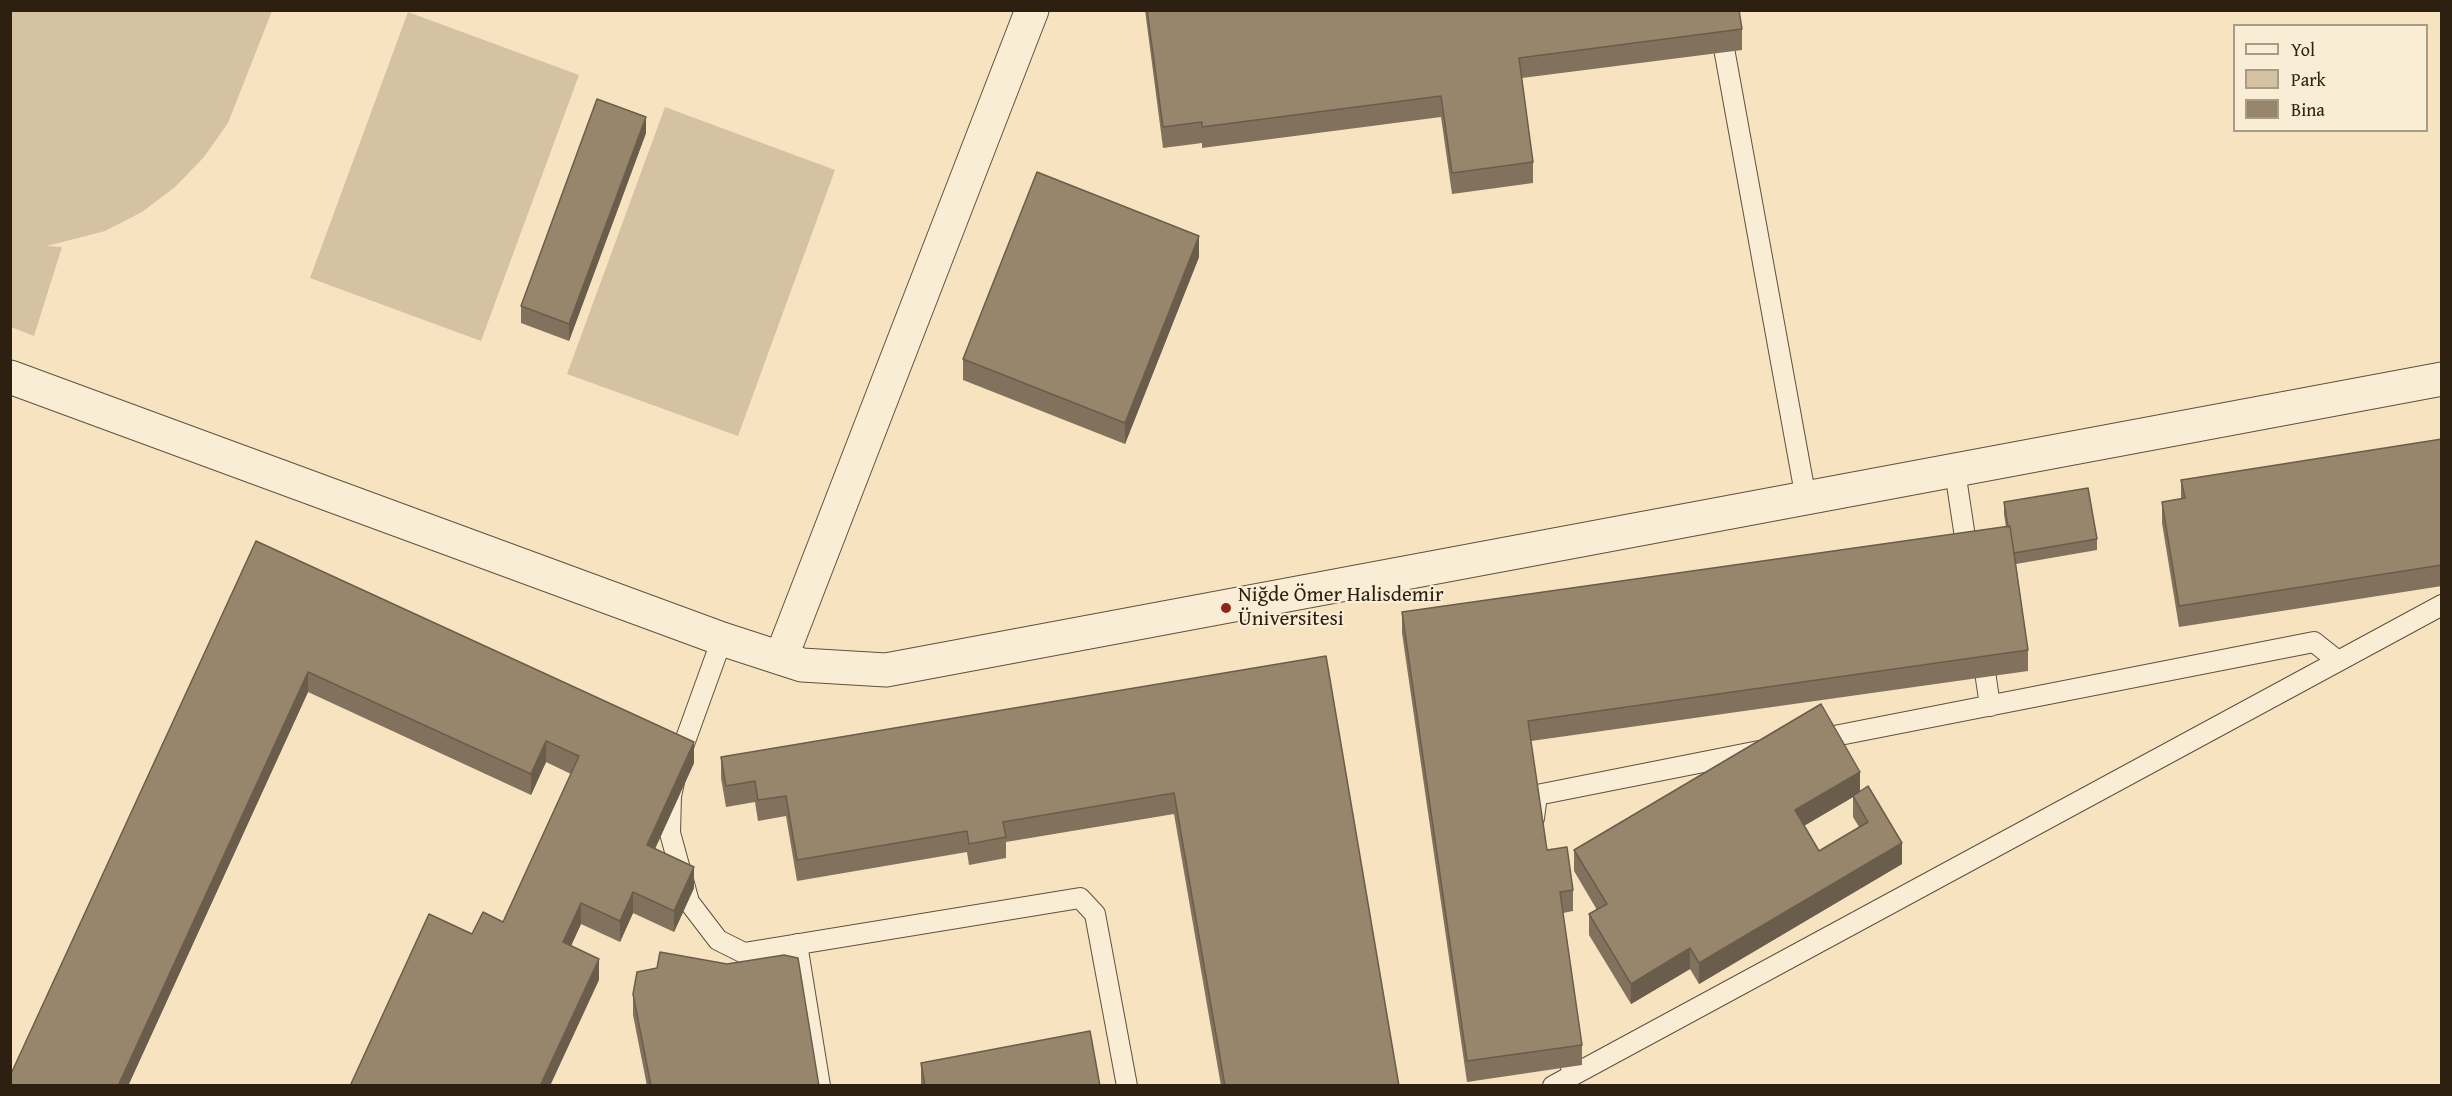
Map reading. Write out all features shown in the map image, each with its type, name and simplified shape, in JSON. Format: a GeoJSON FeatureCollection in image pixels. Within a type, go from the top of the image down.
{"type":"FeatureCollection","features":[{"type":"Feature","properties":{"kind":"street"},"geometry":{"type":"LineString","coordinates":[[781,658],[1032,10]]}},
{"type":"Feature","properties":{"kind":"street"},"geometry":{"type":"LineString","coordinates":[[10,377],[722,639],[802,665],[896,669],[2442,379]]}},
{"type":"Feature","properties":{"kind":"lane"},"geometry":{"type":"LineString","coordinates":[[1717,10],[1806,499]]}},
{"type":"Feature","properties":{"kind":"lane"},"geometry":{"type":"LineString","coordinates":[[1955,471],[1970,576]]}},
{"type":"Feature","properties":{"kind":"lane"},"geometry":{"type":"LineString","coordinates":[[1553,1086],[2442,605]]}},
{"type":"Feature","properties":{"kind":"lane"},"geometry":{"type":"LineString","coordinates":[[1979,635],[1990,706]]}},
{"type":"Feature","properties":{"kind":"lane"},"geometry":{"type":"LineString","coordinates":[[722,639],[680,755],[671,796],[670,833],[689,902],[718,940],[744,953],[1080,898],[1095,914],[1127,1086]]}},
{"type":"Feature","properties":{"kind":"lane"},"geometry":{"type":"LineString","coordinates":[[1534,840],[1537,795],[2314,642],[2338,661]]}},
{"type":"Feature","properties":{"kind":"lane"},"geometry":{"type":"LineString","coordinates":[[797,944],[820,1086]]}},
{"type":"Feature","properties":{"kind":"lane"},"geometry":{"type":"LineString","coordinates":[[1559,1020],[1573,1075]]}},
{"type":"Feature","properties":{"kind":"green space"},"geometry":{"type":"Polygon","coordinates":[[[10,11],[272,11],[228,123],[204,157],[175,187],[142,212],[105,231],[47,246],[62,247],[34,336],[11,327],[10,11]]]}},
{"type":"Feature","properties":{"kind":"green space"},"geometry":{"type":"Polygon","coordinates":[[[408,12],[579,75],[481,341],[310,278],[408,12]]]}},
{"type":"Feature","properties":{"kind":"green space"},"geometry":{"type":"Polygon","coordinates":[[[665,107],[835,170],[738,436],[567,374],[665,107]]]}},
{"type":"Feature","properties":{"kind":"building"},"geometry":{"type":"Polygon","coordinates":[[[1147,10],[1739,10],[1742,29],[1519,58],[1533,162],[1452,173],[1441,96],[1202,127],[1202,122],[1163,127],[1147,10]]]}},
{"type":"Feature","properties":{"kind":"building"},"geometry":{"type":"Polygon","coordinates":[[[597,99],[646,117],[569,324],[521,306],[597,99]]]}},
{"type":"Feature","properties":{"kind":"building"},"geometry":{"type":"Polygon","coordinates":[[[1037,172],[1199,236],[1125,423],[963,359],[1037,172]]]}},
{"type":"Feature","properties":{"kind":"building"},"geometry":{"type":"Polygon","coordinates":[[[2442,439],[2442,565],[2179,606],[2162,502],[2185,498],[2181,480],[2442,439]]]}},
{"type":"Feature","properties":{"kind":"building"},"geometry":{"type":"Polygon","coordinates":[[[2088,488],[2097,539],[2014,553],[2004,502],[2088,488]]]}},
{"type":"Feature","properties":{"kind":"building"},"geometry":{"type":"Polygon","coordinates":[[[2010,526],[2028,650],[1528,721],[1547,850],[1567,847],[1573,890],[1560,892],[1582,1045],[1467,1061],[1402,612],[2010,526]]]}},
{"type":"Feature","properties":{"kind":"building"},"geometry":{"type":"Polygon","coordinates":[[[256,541],[694,742],[647,845],[694,867],[674,911],[633,892],[620,921],[581,903],[563,942],[599,959],[540,1086],[350,1086],[429,914],[472,934],[483,912],[503,922],[579,756],[546,741],[531,774],[308,672],[118,1086],[10,1086],[10,1076],[256,541]]]}},
{"type":"Feature","properties":{"kind":"building"},"geometry":{"type":"Polygon","coordinates":[[[1326,656],[1399,1086],[1225,1086],[1174,793],[1003,822],[1006,837],[969,844],[967,831],[797,860],[786,796],[758,800],[755,781],[726,786],[721,757],[1326,656]]]}},
{"type":"Feature","properties":{"kind":"building"},"geometry":{"type":"Polygon","coordinates":[[[1821,704],[1860,772],[1795,810],[1819,851],[1868,822],[1853,796],[1868,786],[1902,843],[1699,963],[1690,948],[1631,984],[1589,914],[1607,904],[1574,850],[1821,704]]]}},
{"type":"Feature","properties":{"kind":"building"},"geometry":{"type":"Polygon","coordinates":[[[660,952],[727,964],[784,955],[798,958],[819,1086],[651,1086],[633,994],[637,972],[657,968],[660,952]]]}},
{"type":"Feature","properties":{"kind":"building"},"geometry":{"type":"Polygon","coordinates":[[[1090,1031],[1100,1086],[925,1086],[921,1063],[1090,1031]]]}},
{"type":"Feature","properties":{"kind":"place","name":"Niğde Ömer Halisdemir Üniversitesi"},"geometry":{"type":"Point","coordinates":[1226,608]}}]}
